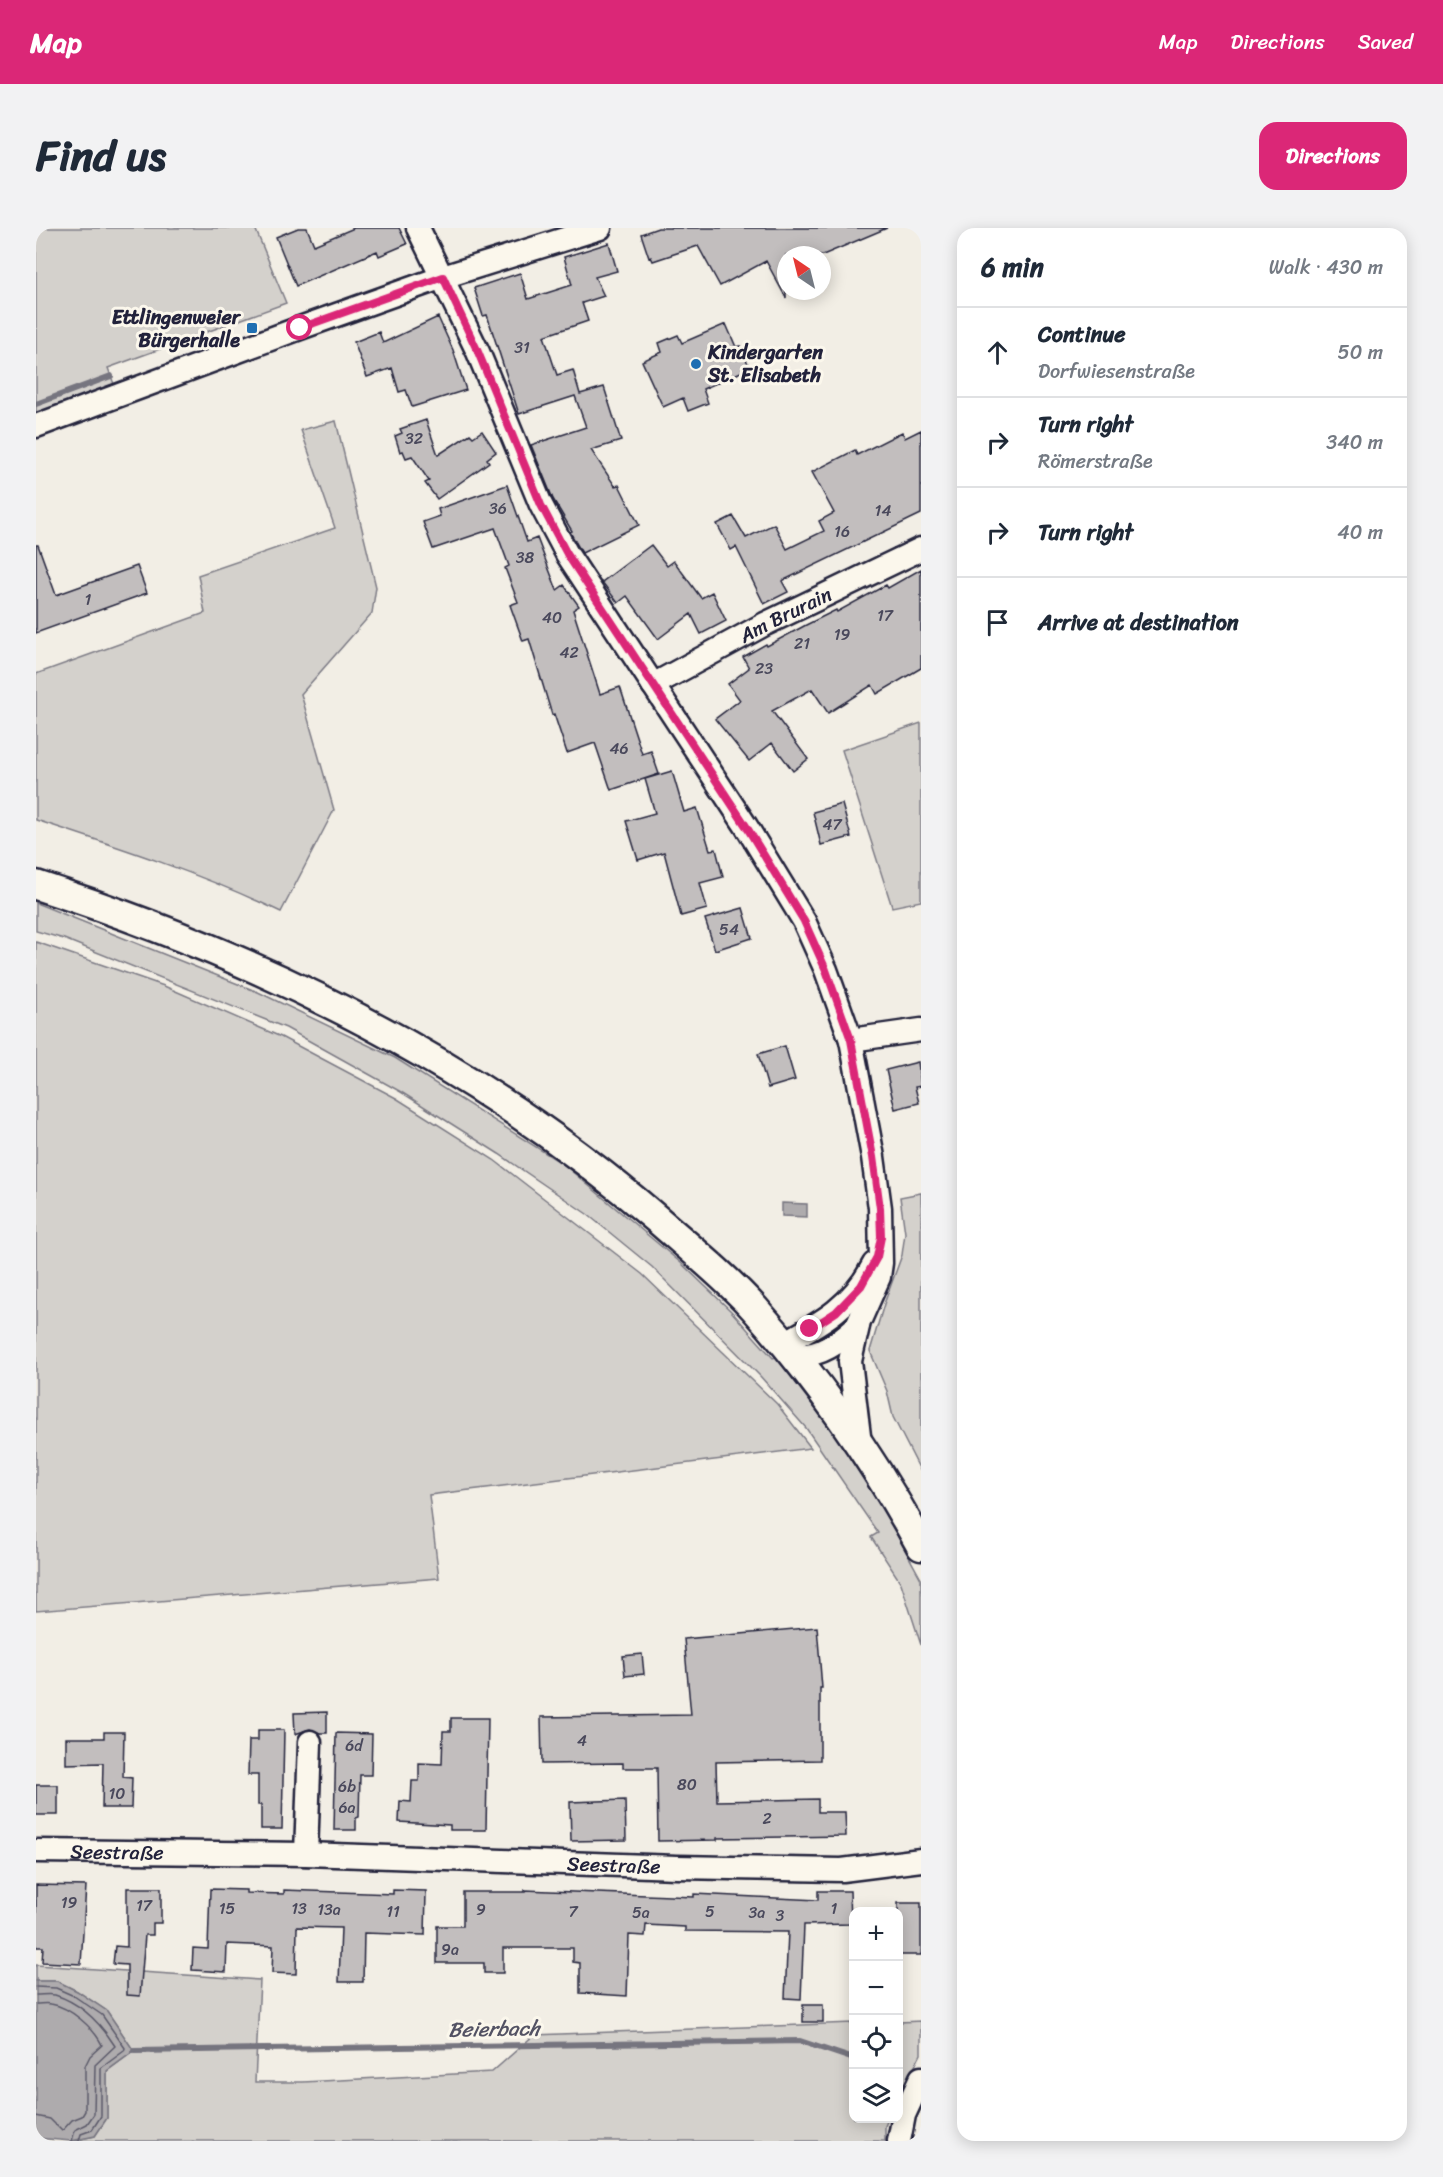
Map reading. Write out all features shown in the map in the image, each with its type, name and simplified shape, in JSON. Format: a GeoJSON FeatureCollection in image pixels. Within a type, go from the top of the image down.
{"type":"FeatureCollection","features":[{"type":"Feature","properties":{"kind":"main road"},"geometry":{"type":"LineString","coordinates":[[36,885],[177,934],[284,980],[348,1012],[407,1044],[511,1108],[615,1183],[753,1306],[789,1349],[860,1444],[921,1546]]}},
{"type":"Feature","properties":{"kind":"street"},"geometry":{"type":"LineString","coordinates":[[418,228],[478,352],[541,505],[556,534],[746,826],[804,921],[826,970],[851,1040],[880,1208],[882,1263],[879,1277],[858,1325],[850,1361],[860,1444]]}},
{"type":"Feature","properties":{"kind":"street"},"geometry":{"type":"LineString","coordinates":[[36,426],[279,335],[443,277],[600,228]]}},
{"type":"Feature","properties":{"kind":"street","name":"Am Brurain"},"geometry":{"type":"LineString","coordinates":[[653,685],[765,624],[921,549]]}},
{"type":"Feature","properties":{"kind":"street"},"geometry":{"type":"LineString","coordinates":[[851,1040],[921,1030]]}},
{"type":"Feature","properties":{"kind":"street"},"geometry":{"type":"LineString","coordinates":[[789,1349],[852,1298],[869,1274],[881,1246]]}},
{"type":"Feature","properties":{"kind":"street"},"geometry":{"type":"LineString","coordinates":[[789,1349],[807,1356],[818,1353],[847,1335],[858,1325]]}},
{"type":"Feature","properties":{"kind":"street"},"geometry":{"type":"LineString","coordinates":[[306,1854],[310,1742]]}},
{"type":"Feature","properties":{"kind":"street","name":"Seestraße"},"geometry":{"type":"LineString","coordinates":[[36,1851],[306,1854],[676,1867],[842,1870],[921,1860]]}},
{"type":"Feature","properties":{"kind":"street"},"geometry":{"type":"LineString","coordinates":[[899,2141],[904,2115],[921,2078]]}},
{"type":"Feature","properties":{"kind":"shaded area"},"geometry":{"type":"Polygon","coordinates":[[[36,228],[255,228],[286,303],[108,368],[114,384],[36,414],[36,228]]]}},
{"type":"Feature","properties":{"kind":"shaded area"},"geometry":{"type":"Polygon","coordinates":[[[336,421],[376,587],[372,613],[301,694],[334,810],[281,912],[191,873],[36,820],[36,674],[205,613],[198,575],[335,528],[301,430],[336,421]]]}},
{"type":"Feature","properties":{"kind":"shaded area"},"geometry":{"type":"Polygon","coordinates":[[[921,723],[921,901],[892,907],[842,750],[921,723]]]}},
{"type":"Feature","properties":{"kind":"shaded area"},"geometry":{"type":"Polygon","coordinates":[[[36,903],[258,992],[395,1058],[563,1164],[681,1263],[731,1311],[773,1358],[776,1357],[836,1436],[886,1515],[921,1579],[921,1645],[901,1583],[871,1537],[878,1533],[806,1428],[760,1376],[652,1267],[587,1214],[499,1154],[401,1092],[286,1028],[64,939],[36,931],[36,903]]]}},
{"type":"Feature","properties":{"kind":"shaded area"},"geometry":{"type":"Polygon","coordinates":[[[36,942],[164,986],[281,1037],[396,1098],[494,1160],[642,1274],[777,1404],[811,1448],[429,1495],[439,1578],[36,1611],[36,942]]]}},
{"type":"Feature","properties":{"kind":"shaded area"},"geometry":{"type":"Polygon","coordinates":[[[921,1193],[921,1472],[893,1417],[887,1391],[870,1351],[902,1255],[905,1233],[900,1197],[921,1193]]]}},
{"type":"Feature","properties":{"kind":"shaded area","name":"Beierbach"},"geometry":{"type":"Polygon","coordinates":[[[36,1965],[260,1980],[255,2082],[303,2082],[492,2072],[534,2035],[849,2023],[849,2123],[886,2123],[885,2141],[71,2141],[95,2136],[107,2118],[107,2071],[134,2051],[107,2011],[57,1981],[36,1981],[36,1965]]]}},
{"type":"Feature","properties":{"kind":"shaded area"},"geometry":{"type":"Polygon","coordinates":[[[921,2021],[921,2054],[903,2089],[903,2069],[903,2022],[921,2021]]]}},
{"type":"Feature","properties":{"kind":"water"},"geometry":{"type":"Polygon","coordinates":[[[782,1203],[807,1204],[807,1217],[782,1216],[782,1203]]]}},
{"type":"Feature","properties":{"kind":"water"},"geometry":{"type":"Polygon","coordinates":[[[36,1981],[57,1981],[107,2011],[134,2051],[107,2071],[107,2118],[95,2136],[71,2141],[36,2138],[36,1981]]]}},
{"type":"Feature","properties":{"kind":"building"},"geometry":{"type":"Polygon","coordinates":[[[298,228],[307,228],[314,245],[354,228],[399,228],[407,244],[379,256],[377,251],[296,286],[276,237],[298,228]]]}},
{"type":"Feature","properties":{"kind":"building"},"geometry":{"type":"Polygon","coordinates":[[[658,228],[887,228],[831,252],[831,246],[777,246],[777,281],[766,261],[720,286],[698,246],[653,261],[651,257],[649,258],[641,234],[658,228]]]}},
{"type":"Feature","properties":{"kind":"building"},"geometry":{"type":"Polygon","coordinates":[[[609,243],[617,271],[595,277],[604,296],[582,303],[588,321],[544,336],[557,375],[573,370],[580,394],[604,387],[621,441],[591,450],[615,486],[619,485],[639,525],[582,553],[553,499],[531,445],[586,427],[575,396],[519,414],[487,315],[483,316],[474,288],[520,273],[528,299],[572,285],[564,257],[609,243]]]}},
{"type":"Feature","properties":{"kind":"building"},"geometry":{"type":"Polygon","coordinates":[[[438,317],[453,350],[466,390],[412,407],[406,390],[399,392],[392,368],[367,377],[354,342],[379,332],[383,343],[438,317]]]}},
{"type":"Feature","properties":{"kind":"building","name":"Kindergarten St. Elisabeth"},"geometry":{"type":"Polygon","coordinates":[[[726,324],[736,347],[740,346],[750,368],[703,389],[708,403],[688,411],[683,398],[663,407],[642,361],[662,352],[659,343],[678,335],[682,343],[726,324]]]}},
{"type":"Feature","properties":{"kind":"building"},"geometry":{"type":"Polygon","coordinates":[[[426,420],[438,455],[470,434],[473,437],[482,431],[496,452],[487,459],[489,462],[437,499],[425,483],[429,481],[412,456],[406,458],[403,451],[400,452],[395,436],[402,433],[400,429],[426,420]]]}},
{"type":"Feature","properties":{"kind":"building"},"geometry":{"type":"Polygon","coordinates":[[[921,430],[921,514],[782,581],[788,592],[764,604],[736,547],[731,550],[717,524],[733,516],[746,538],[774,524],[787,549],[824,531],[819,521],[834,513],[812,472],[855,450],[857,455],[902,432],[905,438],[921,430]]]}},
{"type":"Feature","properties":{"kind":"building"},"geometry":{"type":"Polygon","coordinates":[[[507,485],[527,542],[537,538],[557,590],[564,585],[579,606],[573,610],[600,694],[620,687],[642,754],[651,751],[659,774],[611,790],[595,743],[567,753],[554,714],[552,715],[529,639],[523,641],[510,605],[518,602],[505,568],[509,566],[495,528],[433,549],[423,522],[440,516],[438,509],[507,485]]]}},
{"type":"Feature","properties":{"kind":"building"},"geometry":{"type":"Polygon","coordinates":[[[36,545],[38,545],[56,595],[137,566],[147,593],[36,633],[36,545]]]}},
{"type":"Feature","properties":{"kind":"building"},"geometry":{"type":"Polygon","coordinates":[[[651,545],[667,566],[674,561],[701,598],[712,592],[726,621],[701,634],[691,614],[658,639],[627,596],[618,603],[602,582],[651,545]]]}},
{"type":"Feature","properties":{"kind":"building"},"geometry":{"type":"Polygon","coordinates":[[[921,569],[921,668],[877,694],[872,685],[828,713],[812,689],[772,711],[808,759],[793,771],[772,743],[749,761],[715,719],[740,700],[728,684],[749,668],[743,657],[836,610],[837,612],[886,585],[888,588],[921,569]]]}},
{"type":"Feature","properties":{"kind":"building"},"geometry":{"type":"Polygon","coordinates":[[[672,771],[684,812],[697,808],[710,850],[716,849],[723,877],[700,883],[707,909],[681,916],[664,852],[638,860],[626,821],[655,813],[645,779],[672,771]]]}},
{"type":"Feature","properties":{"kind":"building"},"geometry":{"type":"Polygon","coordinates":[[[842,804],[851,837],[821,845],[813,812],[842,804]]]}},
{"type":"Feature","properties":{"kind":"building"},"geometry":{"type":"Polygon","coordinates":[[[743,908],[752,938],[715,950],[705,919],[743,908]]]}},
{"type":"Feature","properties":{"kind":"building"},"geometry":{"type":"Polygon","coordinates":[[[785,1046],[795,1080],[768,1088],[758,1054],[785,1046]]]}},
{"type":"Feature","properties":{"kind":"building"},"geometry":{"type":"Polygon","coordinates":[[[918,1062],[921,1086],[915,1087],[919,1103],[895,1109],[886,1070],[918,1062]]]}},
{"type":"Feature","properties":{"kind":"building"},"geometry":{"type":"Polygon","coordinates":[[[817,1627],[822,1688],[820,1688],[820,1760],[716,1762],[717,1801],[818,1799],[818,1812],[845,1812],[846,1836],[658,1841],[657,1768],[623,1768],[623,1763],[542,1764],[541,1717],[691,1715],[684,1639],[817,1627]]]}},
{"type":"Feature","properties":{"kind":"building"},"geometry":{"type":"Polygon","coordinates":[[[642,1654],[644,1674],[625,1676],[623,1656],[642,1654]]]}},
{"type":"Feature","properties":{"kind":"building"},"geometry":{"type":"Polygon","coordinates":[[[327,1712],[327,1733],[310,1729],[295,1734],[294,1713],[327,1712]]]}},
{"type":"Feature","properties":{"kind":"building"},"geometry":{"type":"Polygon","coordinates":[[[451,1718],[488,1718],[486,1830],[450,1830],[450,1825],[399,1822],[400,1801],[411,1802],[412,1781],[419,1781],[419,1763],[442,1764],[443,1731],[451,1731],[451,1718]]]}},
{"type":"Feature","properties":{"kind":"building"},"geometry":{"type":"Polygon","coordinates":[[[258,1730],[284,1730],[282,1829],[261,1829],[258,1775],[248,1775],[249,1740],[258,1740],[258,1730]]]}},
{"type":"Feature","properties":{"kind":"building"},"geometry":{"type":"Polygon","coordinates":[[[104,1732],[124,1732],[123,1777],[132,1778],[131,1808],[102,1808],[103,1763],[66,1764],[66,1738],[104,1738],[104,1732]]]}},
{"type":"Feature","properties":{"kind":"building"},"geometry":{"type":"Polygon","coordinates":[[[336,1733],[372,1734],[371,1775],[360,1775],[359,1817],[356,1818],[356,1830],[334,1830],[336,1733]]]}},
{"type":"Feature","properties":{"kind":"building"},"geometry":{"type":"Polygon","coordinates":[[[36,1785],[58,1785],[58,1815],[36,1815],[36,1785]]]}},
{"type":"Feature","properties":{"kind":"building"},"geometry":{"type":"Polygon","coordinates":[[[625,1800],[626,1840],[571,1841],[570,1802],[625,1800]]]}},
{"type":"Feature","properties":{"kind":"building"},"geometry":{"type":"Polygon","coordinates":[[[36,1885],[86,1886],[81,1964],[42,1962],[43,1947],[36,1947],[36,1885]]]}},
{"type":"Feature","properties":{"kind":"building"},"geometry":{"type":"Polygon","coordinates":[[[127,1888],[161,1888],[161,1923],[153,1923],[153,1935],[145,1935],[140,1996],[127,1995],[127,1965],[113,1964],[115,1946],[127,1947],[127,1888]]]}},
{"type":"Feature","properties":{"kind":"building"},"geometry":{"type":"Polygon","coordinates":[[[210,1889],[284,1894],[284,1890],[393,1894],[393,1890],[426,1891],[425,1935],[364,1933],[363,1982],[339,1982],[341,1928],[297,1927],[296,1974],[272,1973],[273,1946],[227,1944],[226,1972],[192,1970],[193,1948],[208,1949],[210,1889]]]}},
{"type":"Feature","properties":{"kind":"building"},"geometry":{"type":"Polygon","coordinates":[[[525,1890],[694,1897],[694,1894],[818,1900],[818,1891],[850,1891],[850,1907],[849,1924],[804,1925],[801,1999],[785,1998],[788,1932],[685,1931],[685,1927],[646,1925],[645,1936],[629,1935],[627,1996],[580,1993],[580,1963],[573,1962],[573,1948],[503,1948],[503,1973],[484,1973],[484,1963],[437,1963],[437,1926],[463,1926],[463,1892],[525,1892],[525,1890]]]}},
{"type":"Feature","properties":{"kind":"building"},"geometry":{"type":"Polygon","coordinates":[[[898,1903],[921,1903],[921,1955],[903,1955],[903,1907],[898,1907],[898,1903]]]}},
{"type":"Feature","properties":{"kind":"building"},"geometry":{"type":"Polygon","coordinates":[[[803,2005],[823,2005],[823,2022],[803,2022],[803,2005]]]}},
{"type":"Feature","properties":{"kind":"waterway"},"geometry":{"type":"LineString","coordinates":[[36,404],[111,376]]}},
{"type":"Feature","properties":{"kind":"waterway","name":"Beierbach"},"geometry":{"type":"LineString","coordinates":[[134,2051],[800,2041],[849,2057]]}},
{"type":"Feature","properties":{"kind":"place","name":"Ettlingenweier Bürgerhalle"},"geometry":{"type":"Point","coordinates":[252,328]}},
{"type":"Feature","properties":{"kind":"place","name":"Kindergarten St. Elisabeth"},"geometry":{"type":"Point","coordinates":[696,364]}},
{"type":"Feature","properties":{"kind":"route"},"geometry":{"type":"LineString","coordinates":[[300,328],[443,277],[478,352],[541,505],[567,554],[746,826],[804,921],[826,970],[851,1040],[873,1157],[881,1228],[881,1246],[861,1286],[852,1298],[836,1312],[810,1329]]}}]}
